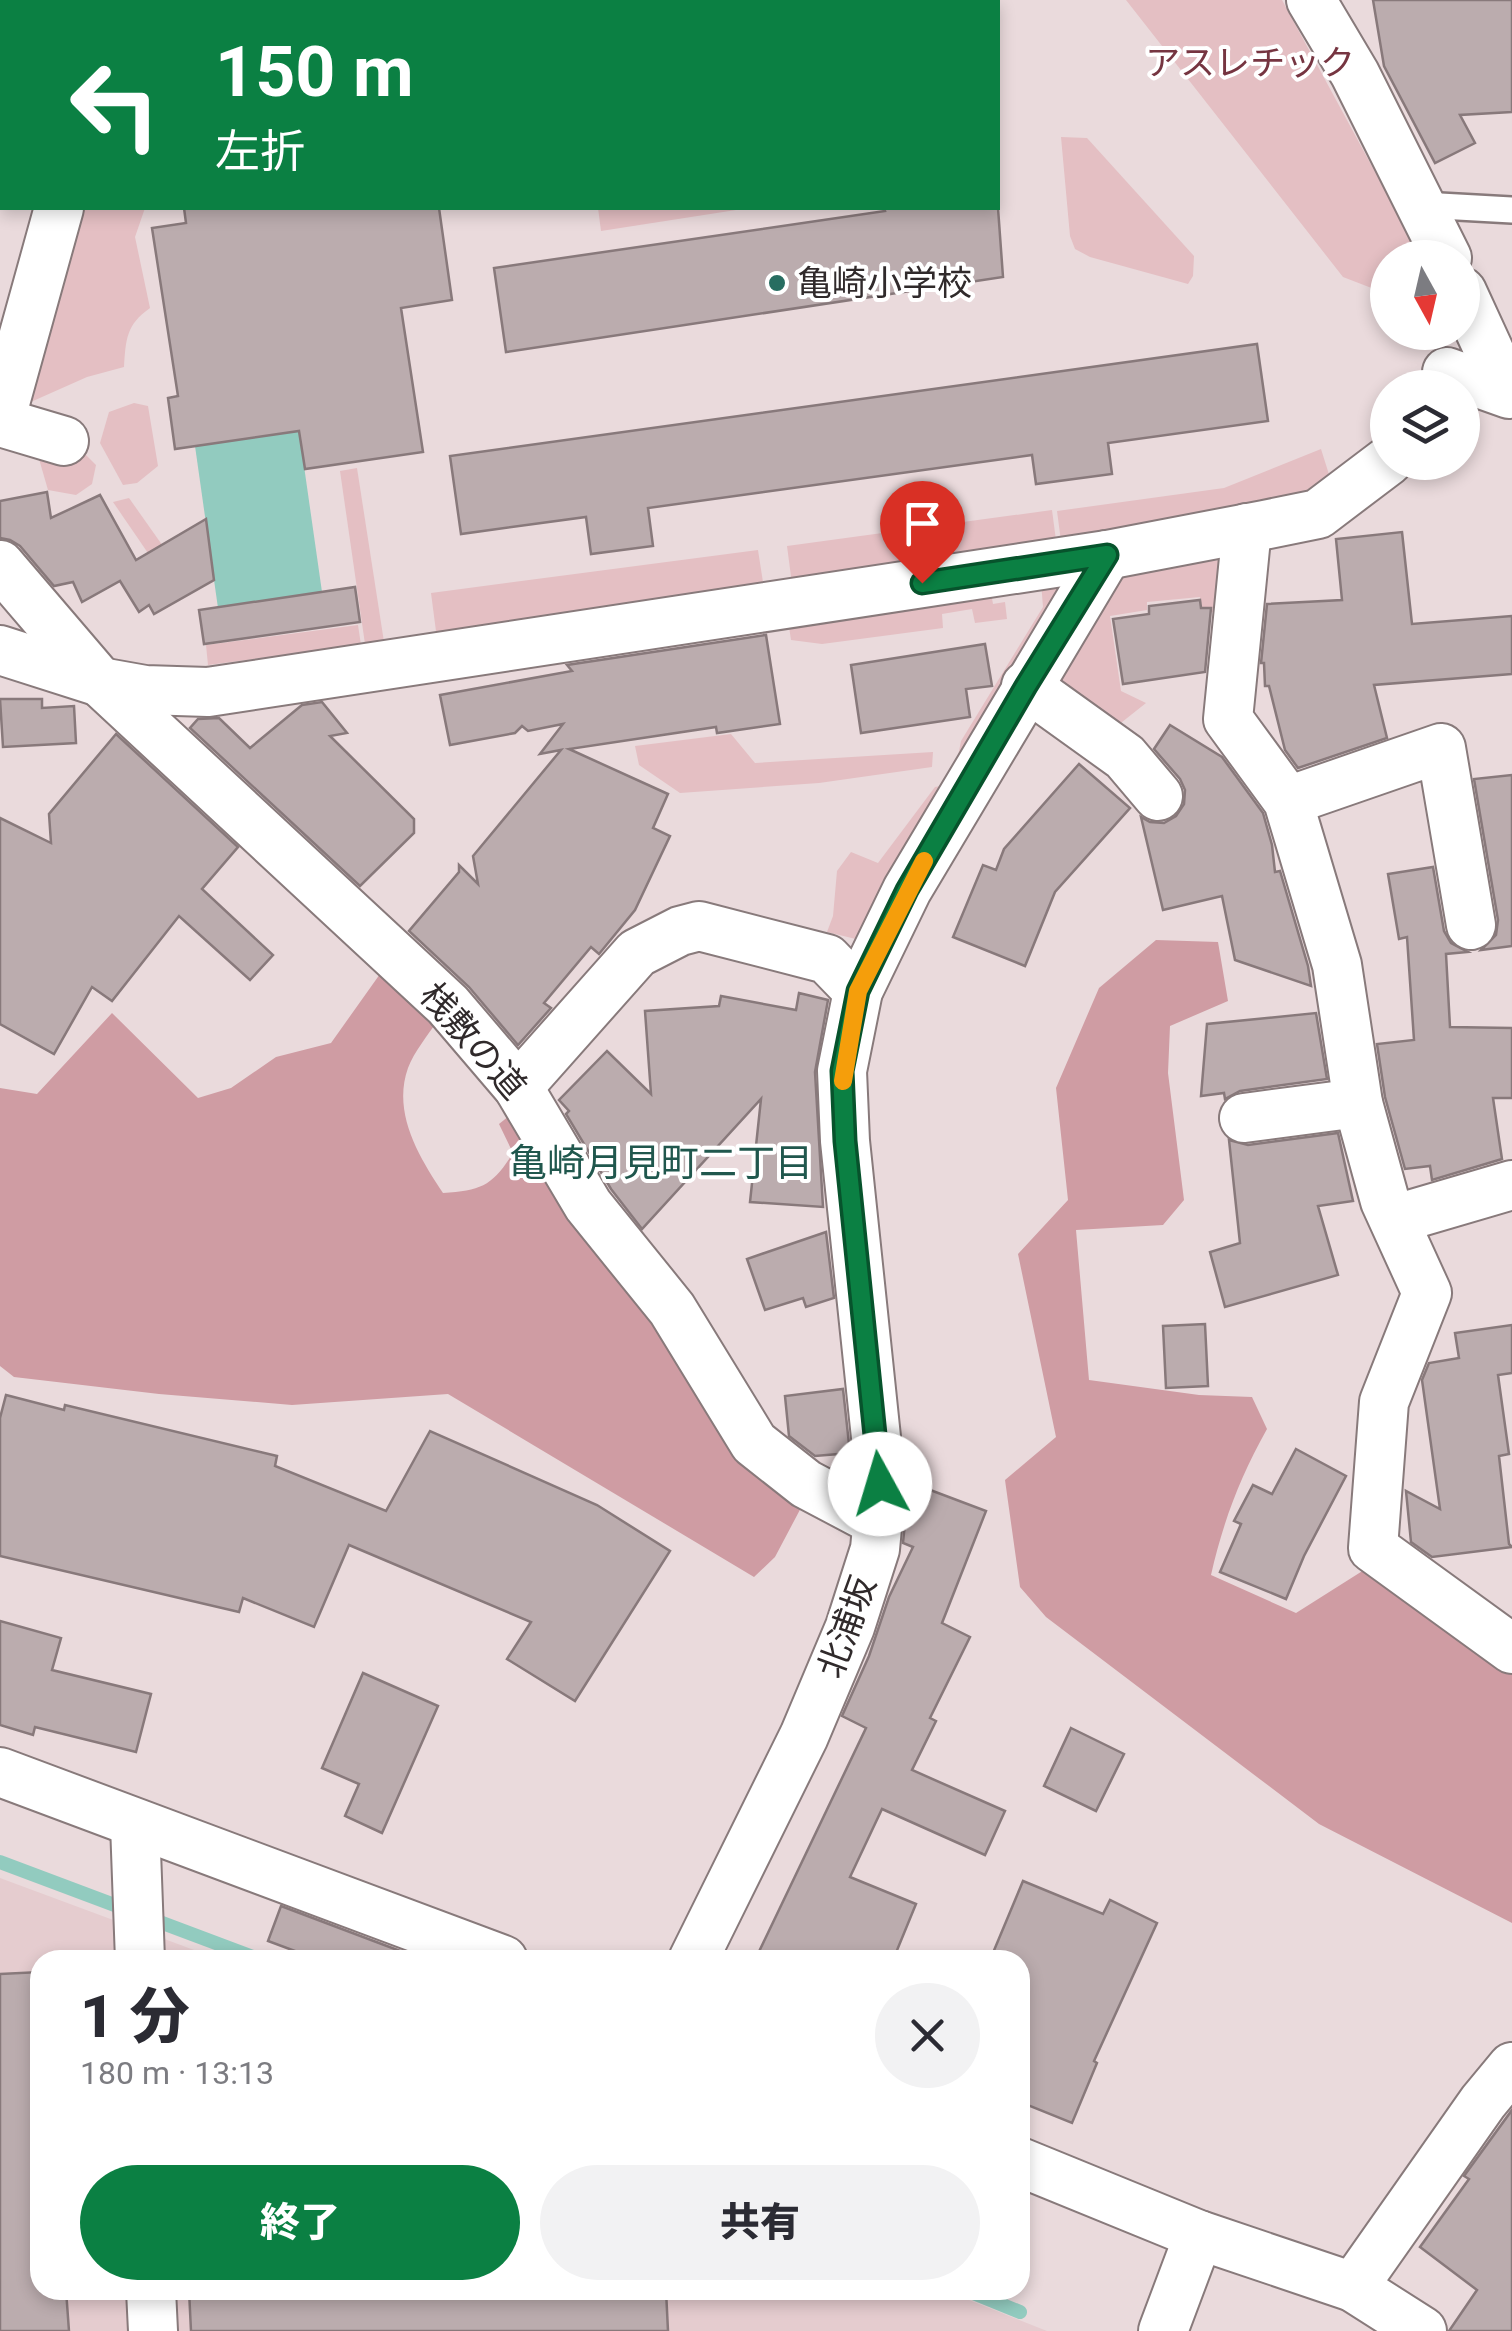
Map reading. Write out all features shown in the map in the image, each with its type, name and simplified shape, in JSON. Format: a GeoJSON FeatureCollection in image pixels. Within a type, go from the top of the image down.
{"type":"FeatureCollection","features":[{"type":"Feature","properties":{"kind":"street"},"geometry":{"type":"LineString","coordinates":[[1311,0],[1355,74],[1439,240]]}},
{"type":"Feature","properties":{"kind":"street"},"geometry":{"type":"LineString","coordinates":[[58,210],[0,422],[64,441]]}},
{"type":"Feature","properties":{"kind":"street"},"geometry":{"type":"LineString","coordinates":[[1480,330],[1510,394],[1480,392]]}},
{"type":"Feature","properties":{"kind":"street"},"geometry":{"type":"LineString","coordinates":[[0,650],[100,682],[146,690],[208,692],[1107,555],[1318,514],[1370,475]]}},
{"type":"Feature","properties":{"kind":"street"},"geometry":{"type":"LineString","coordinates":[[1248,528],[1228,720],[1288,801],[1338,966],[1358,1103],[1386,1201],[1427,1293],[1384,1402],[1373,1548],[1512,1649]]}},
{"type":"Feature","properties":{"kind":"street","name":"北浦坂"},"geometry":{"type":"LineString","coordinates":[[698,1950],[804,1736],[850,1627],[875,1550],[880,1484],[845,1141],[842,1071],[858,991],[907,890],[1107,555]]}},
{"type":"Feature","properties":{"kind":"street","name":"桟敷の道"},"geometry":{"type":"LineString","coordinates":[[0,565],[100,682],[448,1004],[518,1086],[588,1205],[672,1309],[754,1443],[806,1484],[876,1521]]}},
{"type":"Feature","properties":{"kind":"street"},"geometry":{"type":"LineString","coordinates":[[1026,686],[1125,757],[1158,796]]}},
{"type":"Feature","properties":{"kind":"street"},"geometry":{"type":"LineString","coordinates":[[1288,801],[1441,748],[1471,925]]}},
{"type":"Feature","properties":{"kind":"street"},"geometry":{"type":"LineString","coordinates":[[518,1086],[636,953],[680,931],[698,926],[827,959],[858,991]]}},
{"type":"Feature","properties":{"kind":"street"},"geometry":{"type":"LineString","coordinates":[[1244,1118],[1358,1103]]}},
{"type":"Feature","properties":{"kind":"street"},"geometry":{"type":"LineString","coordinates":[[1396,1219],[1512,1185]]}},
{"type":"Feature","properties":{"kind":"street"},"geometry":{"type":"LineString","coordinates":[[0,1772],[476,1950]]}},
{"type":"Feature","properties":{"kind":"street"},"geometry":{"type":"LineString","coordinates":[[135,1824],[139,1926]]}},
{"type":"Feature","properties":{"kind":"street"},"geometry":{"type":"LineString","coordinates":[[1352,2288],[1512,2067]]}},
{"type":"Feature","properties":{"kind":"street"},"geometry":{"type":"LineString","coordinates":[[1030,2166],[1199,2235],[1352,2288],[1422,2331]]}},
{"type":"Feature","properties":{"kind":"street"},"geometry":{"type":"LineString","coordinates":[[1163,2331],[1199,2235]]}},
{"type":"Feature","properties":{"kind":"street"},"geometry":{"type":"LineString","coordinates":[[151,2300],[153,2331]]}},
{"type":"Feature","properties":{"kind":"lane"},"geometry":{"type":"LineString","coordinates":[[1422,205],[1512,210]]}},
{"type":"Feature","properties":{"kind":"shaded area"},"geometry":{"type":"Polygon","coordinates":[[[299,431],[322,592],[218,608],[195,446],[299,431]]]}},
{"type":"Feature","properties":{"kind":"shaded area"},"geometry":{"type":"Polygon","coordinates":[[[1156,940],[1218,942],[1228,1001],[1170,1026],[1168,1073],[1184,1200],[1163,1225],[1076,1230],[1089,1380],[1199,1395],[1252,1397],[1267,1429],[1233,1500],[1211,1575],[1296,1613],[1364,1570],[1512,1670],[1512,1923],[1319,1824],[1046,1617],[1020,1587],[1005,1480],[1056,1437],[1018,1254],[1068,1200],[1056,1088],[1099,988],[1156,940]]]}},
{"type":"Feature","properties":{"kind":"shaded area"},"geometry":{"type":"Polygon","coordinates":[[[380,974],[438,1020],[408,1068],[403,1101],[417,1149],[443,1193],[477,1188],[499,1173],[513,1153],[499,1124],[509,1116],[666,1337],[710,1420],[803,1504],[775,1557],[754,1577],[448,1394],[292,1405],[14,1377],[0,1366],[0,1088],[37,1094],[112,1013],[198,1098],[231,1088],[276,1057],[331,1043],[380,974]]]}},
{"type":"Feature","properties":{"kind":"shaded area"},"geometry":{"type":"Polygon","coordinates":[[[0,1878],[194,1950],[30,1950],[30,2300],[969,2300],[1047,2331],[0,2331],[0,1878]]]}},
{"type":"Feature","properties":{"kind":"green space","name":"アスレチック"},"geometry":{"type":"Polygon","coordinates":[[[1126,0],[1282,0],[1412,240],[1370,240],[1370,287],[1343,277],[1126,0]]]}},
{"type":"Feature","properties":{"kind":"green space"},"geometry":{"type":"Polygon","coordinates":[[[1061,137],[1087,138],[1194,256],[1193,276],[1188,284],[1090,257],[1075,249],[1070,236],[1061,137]]]}},
{"type":"Feature","properties":{"kind":"green space"},"geometry":{"type":"Polygon","coordinates":[[[73,210],[144,210],[135,237],[150,308],[136,320],[129,333],[124,367],[87,377],[15,409],[73,210]]]}},
{"type":"Feature","properties":{"kind":"green space"},"geometry":{"type":"Polygon","coordinates":[[[598,210],[736,210],[601,231],[598,210]]]}},
{"type":"Feature","properties":{"kind":"green space"},"geometry":{"type":"Polygon","coordinates":[[[134,403],[148,406],[158,466],[137,483],[123,485],[100,443],[109,412],[134,403]]]}},
{"type":"Feature","properties":{"kind":"green space"},"geometry":{"type":"Polygon","coordinates":[[[1321,449],[1332,484],[1229,526],[1062,549],[1057,511],[1224,488],[1321,449]]]}},
{"type":"Feature","properties":{"kind":"green space"},"geometry":{"type":"Polygon","coordinates":[[[37,452],[84,453],[96,465],[92,484],[76,495],[48,490],[37,452]]]}},
{"type":"Feature","properties":{"kind":"green space"},"geometry":{"type":"Polygon","coordinates":[[[357,468],[384,642],[365,644],[340,471],[357,468]]]}},
{"type":"Feature","properties":{"kind":"green space"},"geometry":{"type":"Polygon","coordinates":[[[129,498],[165,549],[150,556],[113,502],[129,498]]]}},
{"type":"Feature","properties":{"kind":"green space"},"geometry":{"type":"Polygon","coordinates":[[[1052,510],[1057,548],[792,584],[787,546],[1052,510]]]}},
{"type":"Feature","properties":{"kind":"green space"},"geometry":{"type":"Polygon","coordinates":[[[758,550],[765,595],[437,639],[431,593],[758,550]]]}},
{"type":"Feature","properties":{"kind":"green space"},"geometry":{"type":"Polygon","coordinates":[[[1219,560],[1234,572],[1229,609],[1203,614],[1200,597],[1147,602],[1147,610],[1110,616],[1121,691],[1146,703],[1112,730],[1044,687],[1119,573],[1219,560]]]}},
{"type":"Feature","properties":{"kind":"green space"},"geometry":{"type":"Polygon","coordinates":[[[1076,580],[974,754],[958,756],[961,741],[1043,607],[1041,582],[1076,580]]]}},
{"type":"Feature","properties":{"kind":"green space"},"geometry":{"type":"Polygon","coordinates":[[[991,593],[993,604],[1005,602],[1007,619],[975,623],[972,609],[942,614],[943,628],[822,644],[791,640],[788,620],[991,593]]]}},
{"type":"Feature","properties":{"kind":"green space"},"geometry":{"type":"Polygon","coordinates":[[[358,625],[361,645],[208,665],[206,645],[358,625]]]}},
{"type":"Feature","properties":{"kind":"green space"},"geometry":{"type":"Polygon","coordinates":[[[731,734],[755,763],[933,752],[932,767],[819,783],[680,793],[639,765],[635,746],[731,734]]]}},
{"type":"Feature","properties":{"kind":"green space"},"geometry":{"type":"Polygon","coordinates":[[[957,783],[864,941],[827,932],[833,916],[837,871],[851,852],[878,863],[935,787],[957,783]]]}},
{"type":"Feature","properties":{"kind":"building"},"geometry":{"type":"Polygon","coordinates":[[[1373,0],[1512,0],[1512,112],[1460,115],[1475,143],[1435,163],[1384,66],[1373,0]]]}},
{"type":"Feature","properties":{"kind":"building"},"geometry":{"type":"Polygon","coordinates":[[[184,210],[439,210],[452,300],[401,308],[423,452],[305,469],[299,431],[175,449],[168,398],[178,396],[152,228],[186,223],[184,210]]]}},
{"type":"Feature","properties":{"kind":"building"},"geometry":{"type":"Polygon","coordinates":[[[998,210],[1003,277],[506,352],[494,268],[885,211],[998,210]]]}},
{"type":"Feature","properties":{"kind":"building"},"geometry":{"type":"Polygon","coordinates":[[[1257,344],[1268,421],[1108,443],[1112,474],[1036,484],[1032,455],[648,508],[653,546],[591,554],[586,517],[461,534],[450,456],[1257,344]]]}},
{"type":"Feature","properties":{"kind":"building"},"geometry":{"type":"Polygon","coordinates":[[[47,492],[51,518],[100,495],[136,560],[206,519],[214,580],[154,614],[149,605],[139,612],[120,581],[82,602],[73,582],[54,586],[20,546],[0,538],[0,501],[47,492]]]}},
{"type":"Feature","properties":{"kind":"building"},"geometry":{"type":"Polygon","coordinates":[[[1402,532],[1412,624],[1512,616],[1512,674],[1374,685],[1387,738],[1298,768],[1285,750],[1269,686],[1265,686],[1261,663],[1267,604],[1342,600],[1336,539],[1402,532]]]}},
{"type":"Feature","properties":{"kind":"building"},"geometry":{"type":"Polygon","coordinates":[[[355,587],[360,622],[204,644],[199,610],[355,587]]]}},
{"type":"Feature","properties":{"kind":"building"},"geometry":{"type":"Polygon","coordinates":[[[1200,600],[1201,608],[1211,608],[1205,672],[1123,684],[1113,619],[1149,614],[1149,606],[1200,600]]]}},
{"type":"Feature","properties":{"kind":"building"},"geometry":{"type":"Polygon","coordinates":[[[766,635],[780,724],[717,733],[716,727],[569,749],[668,794],[653,828],[670,836],[635,910],[599,954],[591,947],[544,1003],[551,1008],[518,1045],[469,987],[409,931],[459,872],[459,865],[478,884],[473,856],[561,750],[540,754],[563,724],[528,731],[522,726],[515,733],[450,745],[440,695],[572,671],[567,665],[766,635]]]}},
{"type":"Feature","properties":{"kind":"building"},"geometry":{"type":"Polygon","coordinates":[[[985,644],[992,686],[966,689],[970,717],[861,733],[851,665],[985,644]]]}},
{"type":"Feature","properties":{"kind":"building"},"geometry":{"type":"Polygon","coordinates":[[[0,699],[42,699],[42,708],[74,706],[76,743],[3,747],[0,699]]]}},
{"type":"Feature","properties":{"kind":"building"},"geometry":{"type":"Polygon","coordinates":[[[322,702],[347,733],[330,736],[414,819],[414,833],[360,886],[190,728],[198,719],[219,718],[250,748],[302,705],[322,702]]]}},
{"type":"Feature","properties":{"kind":"building"},"geometry":{"type":"Polygon","coordinates":[[[1170,725],[1222,757],[1263,813],[1275,872],[1280,871],[1311,986],[1235,960],[1222,896],[1163,910],[1141,817],[1164,823],[1176,816],[1184,804],[1185,790],[1180,779],[1154,749],[1170,725]]]}},
{"type":"Feature","properties":{"kind":"building"},"geometry":{"type":"Polygon","coordinates":[[[116,734],[238,847],[202,889],[273,955],[250,980],[179,916],[112,1001],[92,987],[54,1054],[0,1024],[0,818],[51,843],[49,814],[116,734]]]}},
{"type":"Feature","properties":{"kind":"building"},"geometry":{"type":"Polygon","coordinates":[[[1079,764],[1130,808],[1055,892],[1025,966],[953,937],[983,865],[996,870],[1004,849],[1079,764]]]}},
{"type":"Feature","properties":{"kind":"building"},"geometry":{"type":"Polygon","coordinates":[[[1512,775],[1512,946],[1481,950],[1496,935],[1498,920],[1474,779],[1512,775]]]}},
{"type":"Feature","properties":{"kind":"building"},"geometry":{"type":"Polygon","coordinates":[[[1433,867],[1444,931],[1451,943],[1468,952],[1446,954],[1450,1027],[1512,1028],[1512,1098],[1493,1098],[1502,1159],[1432,1180],[1430,1166],[1405,1169],[1385,1097],[1377,1044],[1414,1040],[1407,937],[1399,939],[1388,874],[1433,867]]]}},
{"type":"Feature","properties":{"kind":"building"},"geometry":{"type":"Polygon","coordinates":[[[799,993],[828,1000],[815,1072],[823,1207],[750,1202],[761,1099],[642,1229],[611,1189],[566,1114],[569,1111],[559,1100],[607,1051],[651,1094],[645,1011],[719,1006],[721,996],[796,1010],[799,993]]]}},
{"type":"Feature","properties":{"kind":"building"},"geometry":{"type":"Polygon","coordinates":[[[1316,1013],[1327,1079],[1240,1091],[1225,1099],[1224,1093],[1201,1096],[1207,1024],[1316,1013]]]}},
{"type":"Feature","properties":{"kind":"building"},"geometry":{"type":"Polygon","coordinates":[[[1338,1133],[1353,1201],[1318,1206],[1338,1275],[1225,1307],[1210,1252],[1240,1243],[1229,1140],[1248,1145],[1338,1133]]]}},
{"type":"Feature","properties":{"kind":"building"},"geometry":{"type":"Polygon","coordinates":[[[826,1232],[834,1298],[806,1307],[803,1298],[765,1310],[747,1259],[826,1232]]]}},
{"type":"Feature","properties":{"kind":"building"},"geometry":{"type":"Polygon","coordinates":[[[1205,1324],[1208,1386],[1166,1388],[1163,1326],[1205,1324]]]}},
{"type":"Feature","properties":{"kind":"building"},"geometry":{"type":"Polygon","coordinates":[[[1512,1325],[1512,1373],[1498,1375],[1509,1454],[1499,1456],[1512,1547],[1432,1557],[1411,1542],[1406,1491],[1440,1509],[1422,1380],[1429,1363],[1459,1358],[1455,1333],[1512,1325]]]}},
{"type":"Feature","properties":{"kind":"building"},"geometry":{"type":"Polygon","coordinates":[[[843,1389],[850,1453],[815,1456],[789,1436],[785,1396],[843,1389]]]}},
{"type":"Feature","properties":{"kind":"building"},"geometry":{"type":"Polygon","coordinates":[[[6,1395],[64,1410],[65,1405],[277,1456],[275,1466],[386,1511],[430,1431],[597,1505],[670,1551],[575,1701],[507,1659],[531,1622],[349,1545],[314,1627],[243,1598],[239,1612],[0,1556],[0,1418],[6,1395]]]}},
{"type":"Feature","properties":{"kind":"building"},"geometry":{"type":"Polygon","coordinates":[[[1296,1449],[1346,1476],[1286,1599],[1220,1572],[1241,1524],[1234,1521],[1253,1485],[1272,1494],[1296,1449]]]}},
{"type":"Feature","properties":{"kind":"building"},"geometry":{"type":"Polygon","coordinates":[[[909,1482],[986,1511],[942,1623],[970,1637],[930,1718],[936,1721],[912,1770],[1005,1811],[985,1855],[882,1809],[850,1877],[916,1904],[897,1950],[760,1950],[866,1728],[842,1716],[913,1547],[903,1543],[909,1482]]]}},
{"type":"Feature","properties":{"kind":"building"},"geometry":{"type":"Polygon","coordinates":[[[0,1621],[61,1638],[52,1670],[151,1694],[136,1752],[35,1727],[33,1735],[0,1725],[0,1621]]]}},
{"type":"Feature","properties":{"kind":"building"},"geometry":{"type":"Polygon","coordinates":[[[363,1673],[438,1706],[382,1833],[345,1816],[359,1784],[322,1768],[363,1673]]]}},
{"type":"Feature","properties":{"kind":"building"},"geometry":{"type":"Polygon","coordinates":[[[1071,1728],[1124,1754],[1096,1811],[1044,1786],[1071,1728]]]}},
{"type":"Feature","properties":{"kind":"building"},"geometry":{"type":"Polygon","coordinates":[[[1023,1881],[1103,1914],[1110,1900],[1157,1923],[1094,2061],[1097,2063],[1072,2123],[1030,2106],[1030,1950],[994,1950],[1023,1881]]]}},
{"type":"Feature","properties":{"kind":"building"},"geometry":{"type":"Polygon","coordinates":[[[281,1906],[398,1950],[292,1950],[268,1941],[281,1906]]]}},
{"type":"Feature","properties":{"kind":"building"},"geometry":{"type":"Polygon","coordinates":[[[30,1972],[30,2300],[67,2300],[69,2331],[0,2331],[0,1974],[30,1972]]]}},
{"type":"Feature","properties":{"kind":"building"},"geometry":{"type":"Polygon","coordinates":[[[1512,2110],[1512,2331],[1449,2331],[1477,2290],[1420,2247],[1469,2179],[1464,2176],[1512,2110]]]}},
{"type":"Feature","properties":{"kind":"building"},"geometry":{"type":"Polygon","coordinates":[[[189,2300],[666,2300],[668,2331],[191,2331],[189,2300]]]}},
{"type":"Feature","properties":{"kind":"waterway"},"geometry":{"type":"LineString","coordinates":[[0,1862],[234,1950]]}},
{"type":"Feature","properties":{"kind":"waterway"},"geometry":{"type":"LineString","coordinates":[[991,2300],[1020,2312]]}},
{"type":"Feature","properties":{"kind":"slow traffic"},"geometry":{"type":"LineString","coordinates":[[843,1081],[858,991],[924,861]]}},
{"type":"Feature","properties":{"kind":"place","name":"亀崎小学校"},"geometry":{"type":"Point","coordinates":[777,283]}},
{"type":"Feature","properties":{"kind":"district","name":"亀崎月見町二丁目"},"geometry":{"type":"Point","coordinates":[661,1163]}},
{"type":"Feature","properties":{"kind":"route"},"geometry":{"type":"LineString","coordinates":[[880,1484],[845,1141],[842,1071],[858,991],[907,890],[1107,555],[922,583]]}}]}
